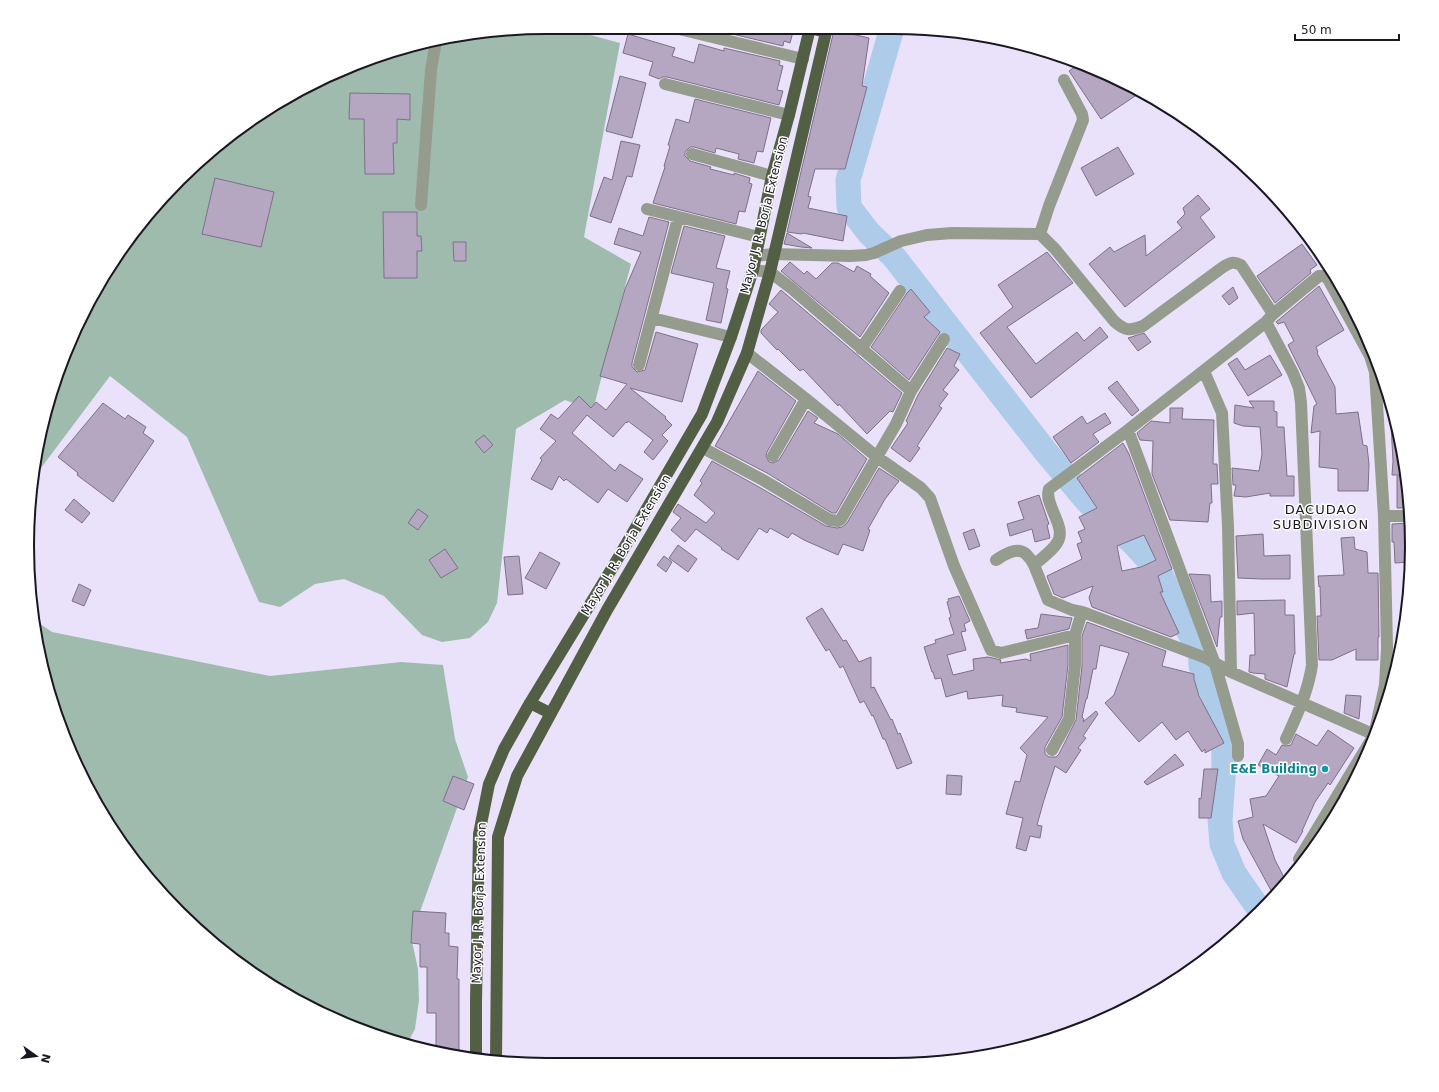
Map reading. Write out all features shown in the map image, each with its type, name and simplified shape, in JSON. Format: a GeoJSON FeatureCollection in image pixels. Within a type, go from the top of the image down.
{"type":"FeatureCollection","features":[{"type":"Feature","properties":{"kind":"main road","name":"Mayor J. R. Borja Extension"},"geometry":{"type":"LineString","coordinates":[[476,1053],[479,834],[488,784],[504,749],[530,703],[622,552],[702,414],[731,337],[753,270],[772,176],[789,115],[809,34]]}},
{"type":"Feature","properties":{"kind":"main road","name":"Mayor J. R. Borja Extension"},"geometry":{"type":"LineString","coordinates":[[496,1056],[498,837],[517,776],[607,610],[703,448],[717,422],[746,354],[770,272],[825,34]]}},
{"type":"Feature","properties":{"kind":"main road"},"geometry":{"type":"LineString","coordinates":[[702,414],[717,422]]}},
{"type":"Feature","properties":{"kind":"main road"},"geometry":{"type":"LineString","coordinates":[[530,703],[550,713]]}},
{"type":"Feature","properties":{"kind":"street"},"geometry":{"type":"LineString","coordinates":[[700,34],[803,59]]}},
{"type":"Feature","properties":{"kind":"street"},"geometry":{"type":"LineString","coordinates":[[421,205],[431,70],[435,46]]}},
{"type":"Feature","properties":{"kind":"street"},"geometry":{"type":"LineString","coordinates":[[1040,234],[1049,206],[1083,120],[1082,114],[1064,80]]}},
{"type":"Feature","properties":{"kind":"street"},"geometry":{"type":"LineString","coordinates":[[665,84],[789,115]]}},
{"type":"Feature","properties":{"kind":"street"},"geometry":{"type":"LineString","coordinates":[[692,154],[772,176]]}},
{"type":"Feature","properties":{"kind":"street"},"geometry":{"type":"LineString","coordinates":[[647,209],[678,218],[759,237]]}},
{"type":"Feature","properties":{"kind":"street"},"geometry":{"type":"LineString","coordinates":[[639,365],[664,266],[678,218]]}},
{"type":"Feature","properties":{"kind":"street"},"geometry":{"type":"LineString","coordinates":[[755,256],[774,254],[850,256],[874,253],[901,241],[933,234],[1040,234],[1055,249],[1114,321],[1127,330],[1143,326],[1231,262],[1236,262],[1241,266],[1269,318],[1299,388],[1301,403],[1312,666],[1310,683],[1286,739]]}},
{"type":"Feature","properties":{"kind":"street"},"geometry":{"type":"LineString","coordinates":[[753,270],[770,272],[791,288],[911,391]]}},
{"type":"Feature","properties":{"kind":"street"},"geometry":{"type":"LineString","coordinates":[[1034,565],[1057,544],[1060,537],[1060,531],[1048,492],[1049,489],[1079,468],[1204,371],[1319,276],[1324,276],[1328,279],[1362,341]]}},
{"type":"Feature","properties":{"kind":"street"},"geometry":{"type":"LineString","coordinates":[[861,349],[900,291]]}},
{"type":"Feature","properties":{"kind":"street"},"geometry":{"type":"LineString","coordinates":[[652,318],[731,337]]}},
{"type":"Feature","properties":{"kind":"street"},"geometry":{"type":"LineString","coordinates":[[703,448],[763,480],[826,517],[834,521],[838,521],[841,519],[896,424],[911,391],[944,339]]}},
{"type":"Feature","properties":{"kind":"street"},"geometry":{"type":"LineString","coordinates":[[746,354],[806,399],[877,457],[921,488],[930,498],[954,566],[991,650],[1001,653],[1075,635]]}},
{"type":"Feature","properties":{"kind":"street"},"geometry":{"type":"LineString","coordinates":[[1204,371],[1222,413],[1228,526],[1231,672]]}},
{"type":"Feature","properties":{"kind":"street"},"geometry":{"type":"LineString","coordinates":[[1375,373],[1384,516],[1387,647],[1381,701]]}},
{"type":"Feature","properties":{"kind":"street"},"geometry":{"type":"LineString","coordinates":[[773,456],[806,399]]}},
{"type":"Feature","properties":{"kind":"street"},"geometry":{"type":"LineString","coordinates":[[1128,430],[1205,658],[1238,744],[1238,756]]}},
{"type":"Feature","properties":{"kind":"street"},"geometry":{"type":"LineString","coordinates":[[1384,516],[1404,516]]}},
{"type":"Feature","properties":{"kind":"street"},"geometry":{"type":"LineString","coordinates":[[996,560],[1011,552],[1018,551],[1026,553],[1034,565],[1048,600],[1072,610],[1114,623],[1205,658],[1231,672],[1370,733]]}},
{"type":"Feature","properties":{"kind":"street"},"geometry":{"type":"LineString","coordinates":[[1052,750],[1069,719],[1075,665],[1075,635],[1082,612]]}},
{"type":"Feature","properties":{"kind":"street"},"geometry":{"type":"LineString","coordinates":[[1303,852],[1350,776]]}},
{"type":"Feature","properties":{"kind":"green space"},"geometry":{"type":"Polygon","coordinates":[[[587,34],[620,43],[584,237],[631,264],[593,410],[565,400],[516,429],[497,603],[488,622],[470,638],[442,642],[422,635],[384,596],[344,579],[315,584],[280,607],[259,602],[187,437],[110,376],[40,470],[51,413],[61,381],[87,320],[120,262],[161,208],[184,184],[208,161],[262,120],[290,103],[350,73],[413,51],[479,38],[513,35],[587,34]]]}},
{"type":"Feature","properties":{"kind":"green space"},"geometry":{"type":"Polygon","coordinates":[[[40,624],[52,632],[270,676],[401,662],[443,665],[455,739],[468,777],[411,937],[418,969],[419,1000],[415,1029],[409,1040],[381,1031],[350,1019],[290,989],[262,972],[208,931],[161,884],[120,830],[103,802],[73,742],[51,679],[40,624]]]}},
{"type":"Feature","properties":{"kind":"building"},"geometry":{"type":"Polygon","coordinates":[[[628,34],[675,48],[672,56],[694,63],[699,44],[724,51],[724,48],[780,61],[779,65],[783,66],[777,90],[783,91],[779,105],[667,77],[659,79],[649,75],[653,62],[623,53],[628,34]]]}},
{"type":"Feature","properties":{"kind":"building"},"geometry":{"type":"Polygon","coordinates":[[[732,34],[792,34],[790,43],[784,41],[783,46],[732,34]]]}},
{"type":"Feature","properties":{"kind":"building"},"geometry":{"type":"Polygon","coordinates":[[[833,34],[852,34],[869,38],[862,86],[867,87],[845,169],[815,169],[808,196],[811,197],[808,208],[847,216],[843,241],[803,233],[787,232],[833,34]]]}},
{"type":"Feature","properties":{"kind":"building"},"geometry":{"type":"Polygon","coordinates":[[[1074,67],[1135,96],[1101,119],[1069,71],[1074,67]]]}},
{"type":"Feature","properties":{"kind":"building"},"geometry":{"type":"Polygon","coordinates":[[[620,76],[646,83],[632,138],[606,131],[620,76]]]}},
{"type":"Feature","properties":{"kind":"building"},"geometry":{"type":"Polygon","coordinates":[[[350,93],[410,94],[410,120],[397,119],[397,143],[393,143],[394,174],[365,174],[364,119],[349,119],[350,93]]]}},
{"type":"Feature","properties":{"kind":"building"},"geometry":{"type":"Polygon","coordinates":[[[695,99],[771,118],[763,152],[757,151],[754,163],[738,159],[739,154],[716,148],[715,153],[694,147],[690,147],[685,152],[685,156],[690,161],[711,167],[710,169],[734,175],[734,173],[750,178],[749,183],[752,184],[745,212],[739,211],[736,224],[653,203],[665,167],[664,166],[670,146],[668,145],[676,119],[689,123],[695,99]]]}},
{"type":"Feature","properties":{"kind":"building"},"geometry":{"type":"Polygon","coordinates":[[[621,141],[640,145],[632,177],[627,176],[611,223],[590,216],[604,177],[612,180],[621,141]]]}},
{"type":"Feature","properties":{"kind":"building"},"geometry":{"type":"Polygon","coordinates":[[[1118,147],[1134,174],[1096,196],[1081,168],[1118,147]]]}},
{"type":"Feature","properties":{"kind":"building"},"geometry":{"type":"Polygon","coordinates":[[[215,178],[274,192],[261,247],[202,234],[215,178]]]}},
{"type":"Feature","properties":{"kind":"building"},"geometry":{"type":"Polygon","coordinates":[[[1198,195],[1210,209],[1200,217],[1215,237],[1125,307],[1089,264],[1110,247],[1114,252],[1145,235],[1146,256],[1182,228],[1177,222],[1185,214],[1183,208],[1198,195]]]}},
{"type":"Feature","properties":{"kind":"building"},"geometry":{"type":"Polygon","coordinates":[[[383,212],[417,212],[417,236],[421,236],[422,251],[417,251],[417,278],[384,278],[383,212]]]}},
{"type":"Feature","properties":{"kind":"building"},"geometry":{"type":"Polygon","coordinates":[[[649,217],[669,222],[632,367],[637,372],[645,370],[656,332],[698,344],[682,402],[630,388],[666,417],[665,418],[672,425],[662,435],[668,441],[653,460],[644,452],[653,440],[628,421],[613,437],[587,415],[572,433],[615,471],[620,464],[643,479],[627,502],[608,489],[598,503],[566,479],[564,481],[559,476],[552,490],[531,479],[542,460],[540,458],[556,441],[540,429],[551,414],[558,419],[579,396],[591,408],[596,402],[606,410],[627,384],[600,376],[625,289],[641,252],[614,244],[619,228],[643,236],[649,217]]]}},
{"type":"Feature","properties":{"kind":"building"},"geometry":{"type":"Polygon","coordinates":[[[684,226],[725,236],[716,268],[730,271],[721,323],[706,320],[714,283],[671,273],[684,226]]]}},
{"type":"Feature","properties":{"kind":"building"},"geometry":{"type":"Polygon","coordinates":[[[787,233],[812,248],[784,244],[787,233]]]}},
{"type":"Feature","properties":{"kind":"building"},"geometry":{"type":"Polygon","coordinates":[[[453,242],[466,242],[466,261],[454,261],[453,242]]]}},
{"type":"Feature","properties":{"kind":"building"},"geometry":{"type":"Polygon","coordinates":[[[1302,244],[1317,265],[1310,270],[1311,273],[1275,303],[1257,276],[1302,244]]]}},
{"type":"Feature","properties":{"kind":"building"},"geometry":{"type":"Polygon","coordinates":[[[1047,252],[1073,283],[1007,327],[1036,364],[1077,332],[1084,341],[1100,327],[1108,337],[1031,398],[980,333],[1013,307],[998,285],[1047,252]]]}},
{"type":"Feature","properties":{"kind":"building"},"geometry":{"type":"Polygon","coordinates":[[[790,262],[804,274],[807,271],[816,279],[832,263],[838,263],[854,272],[857,266],[871,274],[870,276],[889,293],[860,337],[781,271],[790,262]]]}},
{"type":"Feature","properties":{"kind":"building"},"geometry":{"type":"Polygon","coordinates":[[[1319,286],[1344,330],[1316,347],[1317,353],[1335,387],[1336,414],[1358,412],[1363,445],[1367,446],[1369,464],[1368,491],[1338,491],[1338,469],[1319,467],[1320,431],[1311,433],[1314,406],[1317,404],[1288,345],[1294,341],[1284,322],[1278,324],[1276,322],[1319,286]]]}},
{"type":"Feature","properties":{"kind":"building"},"geometry":{"type":"Polygon","coordinates":[[[1233,287],[1238,298],[1229,305],[1222,296],[1233,287]]]}},
{"type":"Feature","properties":{"kind":"building"},"geometry":{"type":"Polygon","coordinates":[[[911,289],[930,312],[924,317],[940,332],[909,380],[871,347],[911,289]]]}},
{"type":"Feature","properties":{"kind":"building"},"geometry":{"type":"Polygon","coordinates":[[[781,290],[902,393],[893,412],[890,411],[867,434],[803,369],[800,371],[761,333],[761,330],[778,312],[769,304],[781,290]]]}},
{"type":"Feature","properties":{"kind":"building"},"geometry":{"type":"Polygon","coordinates":[[[1144,333],[1151,342],[1138,351],[1128,338],[1144,333]]]}},
{"type":"Feature","properties":{"kind":"building"},"geometry":{"type":"Polygon","coordinates":[[[947,348],[960,354],[954,366],[959,370],[943,390],[948,394],[939,406],[942,408],[917,446],[920,448],[910,462],[891,448],[908,423],[906,421],[918,395],[947,348]]]}},
{"type":"Feature","properties":{"kind":"building"},"geometry":{"type":"Polygon","coordinates":[[[1270,355],[1282,375],[1248,396],[1228,364],[1237,358],[1245,370],[1270,355]]]}},
{"type":"Feature","properties":{"kind":"building"},"geometry":{"type":"Polygon","coordinates":[[[758,371],[796,401],[767,452],[766,456],[769,462],[773,463],[779,460],[808,411],[818,418],[814,423],[838,434],[867,459],[836,513],[832,513],[767,473],[715,446],[758,371]]]}},
{"type":"Feature","properties":{"kind":"building"},"geometry":{"type":"Polygon","coordinates":[[[1117,381],[1139,410],[1132,416],[1108,388],[1117,381]]]}},
{"type":"Feature","properties":{"kind":"building"},"geometry":{"type":"Polygon","coordinates":[[[1249,401],[1274,401],[1274,411],[1277,412],[1277,427],[1284,427],[1287,476],[1294,476],[1294,496],[1270,496],[1270,493],[1246,497],[1234,496],[1236,485],[1233,485],[1232,468],[1259,471],[1262,454],[1260,427],[1243,426],[1234,423],[1235,405],[1254,408],[1249,401]]]}},
{"type":"Feature","properties":{"kind":"building"},"geometry":{"type":"Polygon","coordinates":[[[103,403],[125,419],[128,415],[146,427],[143,433],[154,441],[113,502],[77,475],[78,473],[58,457],[103,403]]]}},
{"type":"Feature","properties":{"kind":"building"},"geometry":{"type":"Polygon","coordinates":[[[1170,408],[1183,408],[1182,419],[1214,420],[1213,464],[1217,464],[1218,484],[1211,484],[1212,503],[1210,503],[1208,522],[1170,520],[1152,474],[1153,441],[1140,440],[1137,433],[1151,421],[1170,423],[1170,408]]]}},
{"type":"Feature","properties":{"kind":"building"},"geometry":{"type":"Polygon","coordinates":[[[1105,413],[1111,423],[1093,434],[1099,442],[1071,463],[1053,437],[1082,416],[1087,424],[1105,413]]]}},
{"type":"Feature","properties":{"kind":"building"},"geometry":{"type":"Polygon","coordinates":[[[1391,428],[1400,475],[1392,475],[1393,461],[1391,428]]]}},
{"type":"Feature","properties":{"kind":"building"},"geometry":{"type":"Polygon","coordinates":[[[484,435],[493,445],[484,453],[475,442],[484,435]]]}},
{"type":"Feature","properties":{"kind":"building"},"geometry":{"type":"Polygon","coordinates":[[[1123,443],[1129,454],[1172,569],[1158,576],[1163,592],[1160,592],[1179,633],[1171,637],[1092,607],[1089,598],[1093,586],[1063,598],[1054,594],[1047,576],[1082,559],[1077,544],[1082,542],[1078,532],[1085,529],[1079,517],[1097,508],[1077,478],[1123,443]],[[1144,535],[1117,546],[1122,571],[1141,567],[1156,560],[1144,535]]]}},
{"type":"Feature","properties":{"kind":"building"},"geometry":{"type":"Polygon","coordinates":[[[712,461],[826,526],[837,528],[842,527],[847,523],[879,468],[899,481],[885,499],[868,529],[870,530],[863,551],[843,544],[838,555],[792,533],[788,538],[770,528],[767,533],[759,528],[738,560],[721,549],[722,548],[696,529],[685,542],[671,530],[681,518],[673,512],[678,504],[706,523],[715,513],[694,495],[702,483],[700,481],[712,461]]]}},
{"type":"Feature","properties":{"kind":"building"},"geometry":{"type":"Polygon","coordinates":[[[1397,476],[1400,476],[1404,508],[1397,508],[1397,476]]]}},
{"type":"Feature","properties":{"kind":"building"},"geometry":{"type":"Polygon","coordinates":[[[1039,495],[1049,524],[1047,525],[1050,538],[1035,542],[1032,529],[1010,536],[1007,524],[1024,519],[1018,502],[1039,495]]]}},
{"type":"Feature","properties":{"kind":"building"},"geometry":{"type":"Polygon","coordinates":[[[74,499],[90,513],[82,523],[65,510],[74,499]]]}},
{"type":"Feature","properties":{"kind":"building"},"geometry":{"type":"Polygon","coordinates":[[[418,509],[428,516],[418,530],[408,523],[418,509]]]}},
{"type":"Feature","properties":{"kind":"building"},"geometry":{"type":"Polygon","coordinates":[[[1404,523],[1405,562],[1395,563],[1394,542],[1392,542],[1392,524],[1404,523]]]}},
{"type":"Feature","properties":{"kind":"building"},"geometry":{"type":"Polygon","coordinates":[[[974,529],[980,546],[969,550],[963,533],[974,529]]]}},
{"type":"Feature","properties":{"kind":"building"},"geometry":{"type":"Polygon","coordinates":[[[1263,534],[1264,556],[1290,555],[1290,579],[1238,578],[1236,536],[1263,534]]]}},
{"type":"Feature","properties":{"kind":"building"},"geometry":{"type":"Polygon","coordinates":[[[1354,537],[1355,549],[1367,552],[1368,573],[1378,573],[1378,660],[1356,660],[1356,649],[1332,660],[1319,660],[1317,616],[1321,616],[1320,586],[1319,587],[1318,576],[1344,575],[1341,538],[1354,537]]]}},
{"type":"Feature","properties":{"kind":"building"},"geometry":{"type":"Polygon","coordinates":[[[678,545],[697,559],[688,572],[669,558],[678,545]]]}},
{"type":"Feature","properties":{"kind":"building"},"geometry":{"type":"Polygon","coordinates":[[[445,549],[458,568],[441,578],[429,560],[445,549]]]}},
{"type":"Feature","properties":{"kind":"building"},"geometry":{"type":"Polygon","coordinates":[[[540,552],[560,563],[546,589],[525,578],[540,552]]]}},
{"type":"Feature","properties":{"kind":"building"},"geometry":{"type":"Polygon","coordinates":[[[519,556],[523,594],[508,595],[504,557],[519,556]]]}},
{"type":"Feature","properties":{"kind":"building"},"geometry":{"type":"Polygon","coordinates":[[[664,556],[672,562],[666,572],[657,565],[664,556]]]}},
{"type":"Feature","properties":{"kind":"building"},"geometry":{"type":"Polygon","coordinates":[[[1189,574],[1210,575],[1211,602],[1222,601],[1222,617],[1220,617],[1217,647],[1189,574]]]}},
{"type":"Feature","properties":{"kind":"building"},"geometry":{"type":"Polygon","coordinates":[[[79,584],[91,590],[84,606],[72,601],[79,584]]]}},
{"type":"Feature","properties":{"kind":"building"},"geometry":{"type":"Polygon","coordinates":[[[959,596],[970,621],[964,624],[966,631],[961,632],[966,650],[947,655],[953,675],[974,670],[973,659],[988,657],[1001,660],[1000,663],[1026,659],[1031,661],[1030,654],[1068,645],[1068,665],[1062,717],[1045,747],[1045,754],[1049,757],[1056,757],[1059,754],[1076,720],[1082,666],[1082,636],[1087,622],[1166,651],[1162,666],[1194,674],[1199,696],[1224,743],[1205,753],[1205,749],[1202,752],[1188,731],[1176,740],[1162,722],[1139,742],[1105,703],[1114,695],[1129,653],[1100,645],[1096,669],[1093,669],[1082,717],[1084,719],[1083,722],[1096,711],[1098,714],[1083,736],[1086,738],[1078,748],[1081,750],[1066,773],[1055,766],[1037,825],[1042,826],[1040,838],[1030,836],[1026,851],[1016,848],[1023,818],[1006,814],[1015,781],[1020,782],[1027,755],[1020,748],[1048,717],[1016,712],[1017,708],[1002,706],[1003,695],[968,699],[967,691],[946,697],[941,678],[935,679],[924,647],[936,643],[935,640],[954,634],[949,618],[951,617],[947,602],[949,601],[948,599],[959,596]]]}},
{"type":"Feature","properties":{"kind":"building"},"geometry":{"type":"Polygon","coordinates":[[[1285,600],[1285,615],[1294,615],[1295,654],[1287,687],[1265,679],[1265,674],[1249,672],[1250,655],[1255,655],[1254,613],[1237,615],[1237,601],[1285,600]]]}},
{"type":"Feature","properties":{"kind":"building"},"geometry":{"type":"Polygon","coordinates":[[[822,608],[843,641],[846,640],[859,662],[871,657],[871,688],[874,687],[891,720],[892,719],[898,734],[900,733],[912,763],[897,769],[885,739],[883,739],[873,715],[872,716],[864,701],[860,703],[843,666],[840,668],[829,649],[826,651],[806,618],[822,608]]]}},
{"type":"Feature","properties":{"kind":"building"},"geometry":{"type":"Polygon","coordinates":[[[1041,614],[1072,618],[1069,629],[1027,639],[1025,630],[1038,628],[1041,614]]]}},
{"type":"Feature","properties":{"kind":"building"},"geometry":{"type":"Polygon","coordinates":[[[1346,695],[1361,696],[1359,719],[1344,713],[1346,695]]]}},
{"type":"Feature","properties":{"kind":"building"},"geometry":{"type":"Polygon","coordinates":[[[1328,730],[1354,748],[1330,785],[1328,783],[1315,802],[1303,831],[1296,843],[1263,824],[1275,860],[1284,877],[1271,891],[1243,839],[1238,821],[1253,817],[1250,799],[1266,796],[1279,776],[1258,765],[1267,749],[1276,755],[1282,745],[1291,745],[1296,734],[1317,746],[1328,730]]]}},
{"type":"Feature","properties":{"kind":"building"},"geometry":{"type":"Polygon","coordinates":[[[1175,754],[1184,765],[1147,785],[1144,782],[1175,754]]]}},
{"type":"Feature","properties":{"kind":"building"},"geometry":{"type":"Polygon","coordinates":[[[1204,769],[1218,769],[1211,818],[1199,818],[1199,798],[1201,799],[1204,769]]]}},
{"type":"Feature","properties":{"kind":"building"},"geometry":{"type":"Polygon","coordinates":[[[947,775],[962,776],[961,795],[946,794],[947,775]]]}},
{"type":"Feature","properties":{"kind":"building"},"geometry":{"type":"Polygon","coordinates":[[[453,776],[474,784],[464,810],[443,801],[453,776]]]}},
{"type":"Feature","properties":{"kind":"building"},"geometry":{"type":"Polygon","coordinates":[[[413,911],[446,913],[445,933],[449,933],[449,946],[458,947],[457,979],[459,979],[459,1050],[436,1046],[436,1013],[427,1013],[427,967],[420,967],[420,944],[411,943],[413,911]]]}},
{"type":"Feature","properties":{"kind":"waterway"},"geometry":{"type":"LineString","coordinates":[[890,34],[848,180],[849,207],[869,233],[894,257],[1046,452],[1087,501],[1133,543],[1159,571],[1190,634],[1200,647],[1201,666],[1223,719],[1224,765],[1220,820],[1222,844],[1234,873],[1257,906]]}},
{"type":"Feature","properties":{"kind":"place","name":"E&E Building"},"geometry":{"type":"Point","coordinates":[1325,769]}},
{"type":"Feature","properties":{"kind":"district","name":"DACUDAO SUBDIVISION"},"geometry":{"type":"Point","coordinates":[1321,516]}}]}
